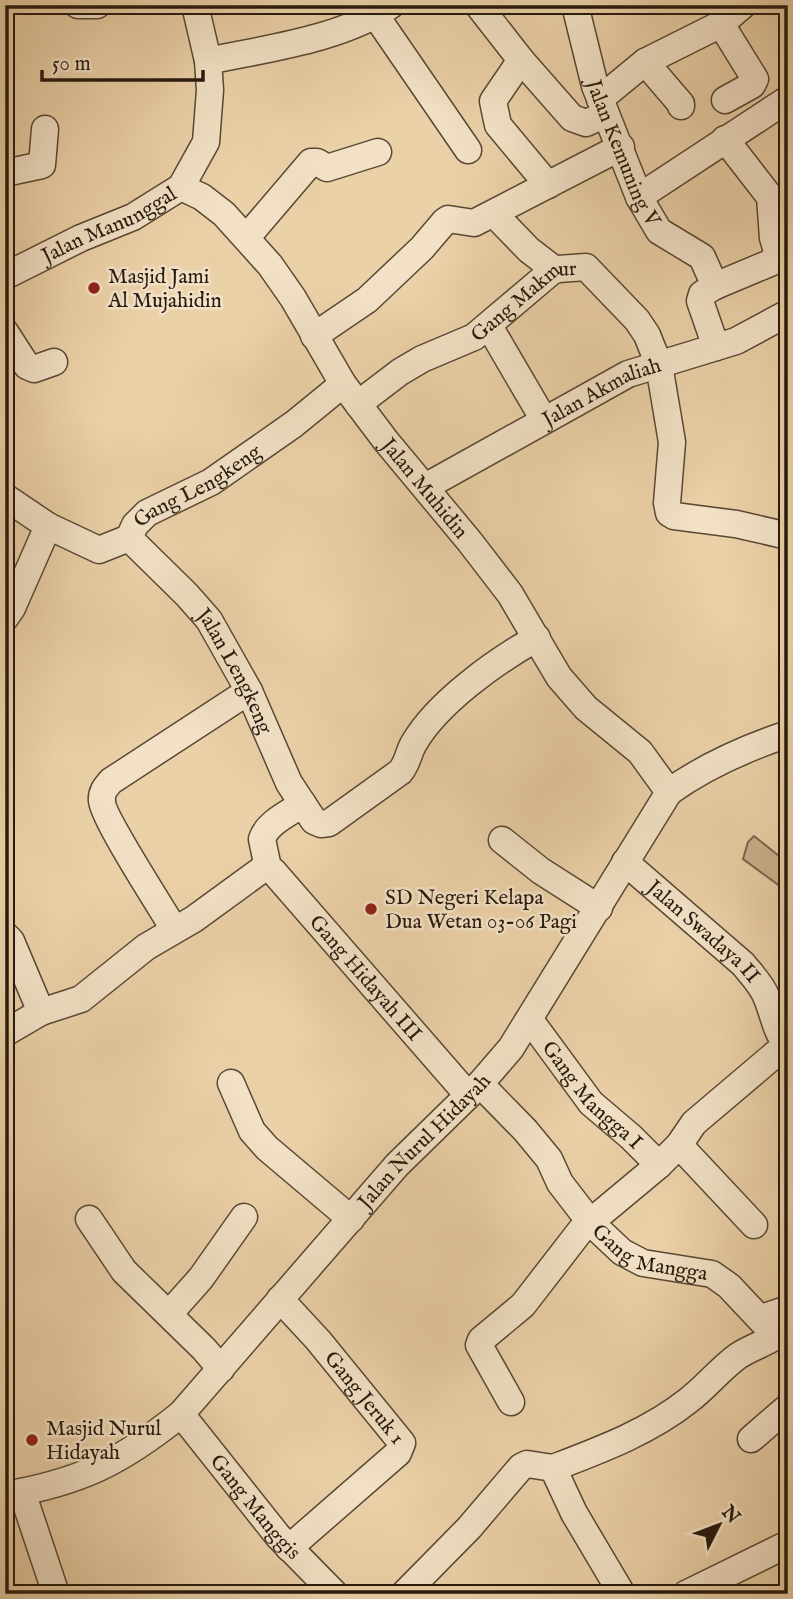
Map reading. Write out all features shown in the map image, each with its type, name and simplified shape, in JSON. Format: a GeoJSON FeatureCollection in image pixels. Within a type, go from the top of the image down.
{"type":"FeatureCollection","features":[{"type":"Feature","properties":{"kind":"street"},"geometry":{"type":"LineString","coordinates":[[78,5],[97,5]]}},
{"type":"Feature","properties":{"kind":"street","name":"Jalan Manunggal"},"geometry":{"type":"LineString","coordinates":[[5,276],[81,238],[133,217],[181,187],[206,142],[210,90],[208,61],[195,5]]}},
{"type":"Feature","properties":{"kind":"street"},"geometry":{"type":"LineString","coordinates":[[478,5],[572,118],[586,123],[645,62],[721,23],[743,5]]}},
{"type":"Feature","properties":{"kind":"street","name":"Jalan Kemuning V"},"geometry":{"type":"LineString","coordinates":[[575,5],[603,106],[639,197],[659,230],[702,257],[715,286]]}},
{"type":"Feature","properties":{"kind":"street"},"geometry":{"type":"LineString","coordinates":[[208,61],[301,33],[340,30],[383,10],[468,150]]}},
{"type":"Feature","properties":{"kind":"street"},"geometry":{"type":"LineString","coordinates":[[721,23],[755,79],[752,85],[725,100]]}},
{"type":"Feature","properties":{"kind":"street"},"geometry":{"type":"LineString","coordinates":[[645,62],[681,106]]}},
{"type":"Feature","properties":{"kind":"street"},"geometry":{"type":"LineString","coordinates":[[525,64],[493,101],[498,125],[548,186]]}},
{"type":"Feature","properties":{"kind":"street"},"geometry":{"type":"LineString","coordinates":[[639,197],[725,139],[785,105]]}},
{"type":"Feature","properties":{"kind":"street"},"geometry":{"type":"LineString","coordinates":[[5,173],[43,165],[45,129]]}},
{"type":"Feature","properties":{"kind":"street"},"geometry":{"type":"LineString","coordinates":[[716,347],[700,301],[702,294],[773,261],[778,254],[780,234],[770,197],[725,139]]}},
{"type":"Feature","properties":{"kind":"street"},"geometry":{"type":"LineString","coordinates":[[314,336],[367,300],[422,248],[447,219],[474,223],[621,147]]}},
{"type":"Feature","properties":{"kind":"street"},"geometry":{"type":"LineString","coordinates":[[247,237],[311,162],[317,162],[327,168],[379,152]]}},
{"type":"Feature","properties":{"kind":"street","name":"Jalan Muhidin"},"geometry":{"type":"LineString","coordinates":[[181,187],[202,197],[247,237],[285,287],[350,394],[510,594],[559,677],[572,694],[605,726],[640,752],[669,792]]}},
{"type":"Feature","properties":{"kind":"street"},"geometry":{"type":"LineString","coordinates":[[494,214],[529,250],[555,270]]}},
{"type":"Feature","properties":{"kind":"street","name":"Gang Makmur"},"geometry":{"type":"LineString","coordinates":[[350,394],[422,359],[461,344],[489,326],[555,270],[582,266],[592,271],[637,320],[647,335],[659,365],[672,442],[667,503],[669,513],[788,536]]}},
{"type":"Feature","properties":{"kind":"street","name":"Jalan Akmaliah"},"geometry":{"type":"LineString","coordinates":[[425,487],[628,374],[736,341],[788,313]]}},
{"type":"Feature","properties":{"kind":"street"},"geometry":{"type":"LineString","coordinates":[[489,326],[544,420]]}},
{"type":"Feature","properties":{"kind":"street"},"geometry":{"type":"LineString","coordinates":[[5,332],[27,366],[34,369],[54,362]]}},
{"type":"Feature","properties":{"kind":"street","name":"Gang Lengkeng"},"geometry":{"type":"LineString","coordinates":[[5,497],[48,526],[99,550],[130,538],[135,525],[147,513],[211,482],[294,424],[350,394]]}},
{"type":"Feature","properties":{"kind":"street"},"geometry":{"type":"LineString","coordinates":[[5,618],[12,608],[48,526]]}},
{"type":"Feature","properties":{"kind":"street","name":"Jalan Lengkeng"},"geometry":{"type":"LineString","coordinates":[[130,538],[187,594],[209,621],[248,691],[289,783],[308,812]]}},
{"type":"Feature","properties":{"kind":"street"},"geometry":{"type":"LineString","coordinates":[[5,1033],[41,1012],[81,999],[138,954],[174,929],[194,919],[265,868],[262,839],[267,828],[308,812],[321,824],[329,823],[400,772],[406,765],[413,744],[441,711],[475,679],[537,638]]}},
{"type":"Feature","properties":{"kind":"street"},"geometry":{"type":"LineString","coordinates":[[174,929],[111,823],[101,803],[103,791],[111,781],[248,691]]}},
{"type":"Feature","properties":{"kind":"street","name":"Jalan Nurul Hidayah"},"geometry":{"type":"LineString","coordinates":[[13,1494],[58,1484],[96,1471],[153,1436],[181,1414],[397,1165],[474,1089],[511,1048],[669,792],[727,758],[788,734]]}},
{"type":"Feature","properties":{"kind":"street"},"geometry":{"type":"LineString","coordinates":[[502,840],[541,871],[599,908]]}},
{"type":"Feature","properties":{"kind":"street","name":"Jalan Swadaya II"},"geometry":{"type":"LineString","coordinates":[[625,862],[743,964],[766,996],[777,1032],[787,1046]]}},
{"type":"Feature","properties":{"kind":"street","name":"Gang Hidayah III"},"geometry":{"type":"LineString","coordinates":[[265,868],[272,871],[474,1089]]}},
{"type":"Feature","properties":{"kind":"street"},"geometry":{"type":"LineString","coordinates":[[5,935],[11,941],[41,1012]]}},
{"type":"Feature","properties":{"kind":"street","name":"Gang Mangga I"},"geometry":{"type":"LineString","coordinates":[[530,1020],[592,1103],[659,1165]]}},
{"type":"Feature","properties":{"kind":"street"},"geometry":{"type":"LineString","coordinates":[[511,1402],[479,1345],[481,1340],[523,1305],[575,1237],[590,1222],[659,1165],[694,1123],[787,1046]]}},
{"type":"Feature","properties":{"kind":"street"},"geometry":{"type":"LineString","coordinates":[[231,1083],[252,1131],[267,1148],[351,1219]]}},
{"type":"Feature","properties":{"kind":"street","name":"Gang Mangga"},"geometry":{"type":"LineString","coordinates":[[474,1089],[541,1149],[560,1182],[590,1222],[622,1252],[643,1263],[712,1274],[730,1286],[761,1318]]}},
{"type":"Feature","properties":{"kind":"street"},"geometry":{"type":"LineString","coordinates":[[679,1144],[754,1225]]}},
{"type":"Feature","properties":{"kind":"street"},"geometry":{"type":"LineString","coordinates":[[169,1314],[201,1278],[244,1217]]}},
{"type":"Feature","properties":{"kind":"street"},"geometry":{"type":"LineString","coordinates":[[89,1219],[124,1271],[220,1369]]}},
{"type":"Feature","properties":{"kind":"street","name":"Gang Jeruk 1"},"geometry":{"type":"LineString","coordinates":[[280,1299],[318,1340],[402,1443],[398,1453],[289,1548]]}},
{"type":"Feature","properties":{"kind":"street"},"geometry":{"type":"LineString","coordinates":[[404,1594],[469,1528],[521,1467],[527,1464],[553,1468],[616,1444],[661,1420],[690,1400],[730,1362],[751,1347],[776,1336],[761,1318],[788,1309]]}},
{"type":"Feature","properties":{"kind":"street"},"geometry":{"type":"LineString","coordinates":[[751,1439],[788,1407]]}},
{"type":"Feature","properties":{"kind":"street","name":"Gang Manggis"},"geometry":{"type":"LineString","coordinates":[[181,1414],[289,1548],[335,1594]]}},
{"type":"Feature","properties":{"kind":"street"},"geometry":{"type":"LineString","coordinates":[[553,1468],[574,1513],[622,1594]]}},
{"type":"Feature","properties":{"kind":"street"},"geometry":{"type":"LineString","coordinates":[[13,1494],[56,1594]]}},
{"type":"Feature","properties":{"kind":"street"},"geometry":{"type":"LineString","coordinates":[[686,1594],[784,1554]]}},
{"type":"Feature","properties":{"kind":"shaded area"},"geometry":{"type":"Polygon","coordinates":[[[754,836],[779,856],[788,853],[788,892],[743,859],[748,842],[754,836]]]}},
{"type":"Feature","properties":{"kind":"place","name":"Masjid Jami Al Mujahidin"},"geometry":{"type":"Point","coordinates":[94,288]}},
{"type":"Feature","properties":{"kind":"place","name":"SD Negeri Kelapa Dua Wetan 03-06 Pagi"},"geometry":{"type":"Point","coordinates":[371,909]}},
{"type":"Feature","properties":{"kind":"place","name":"Masjid Nurul Hidayah"},"geometry":{"type":"Point","coordinates":[32,1440]}}]}
